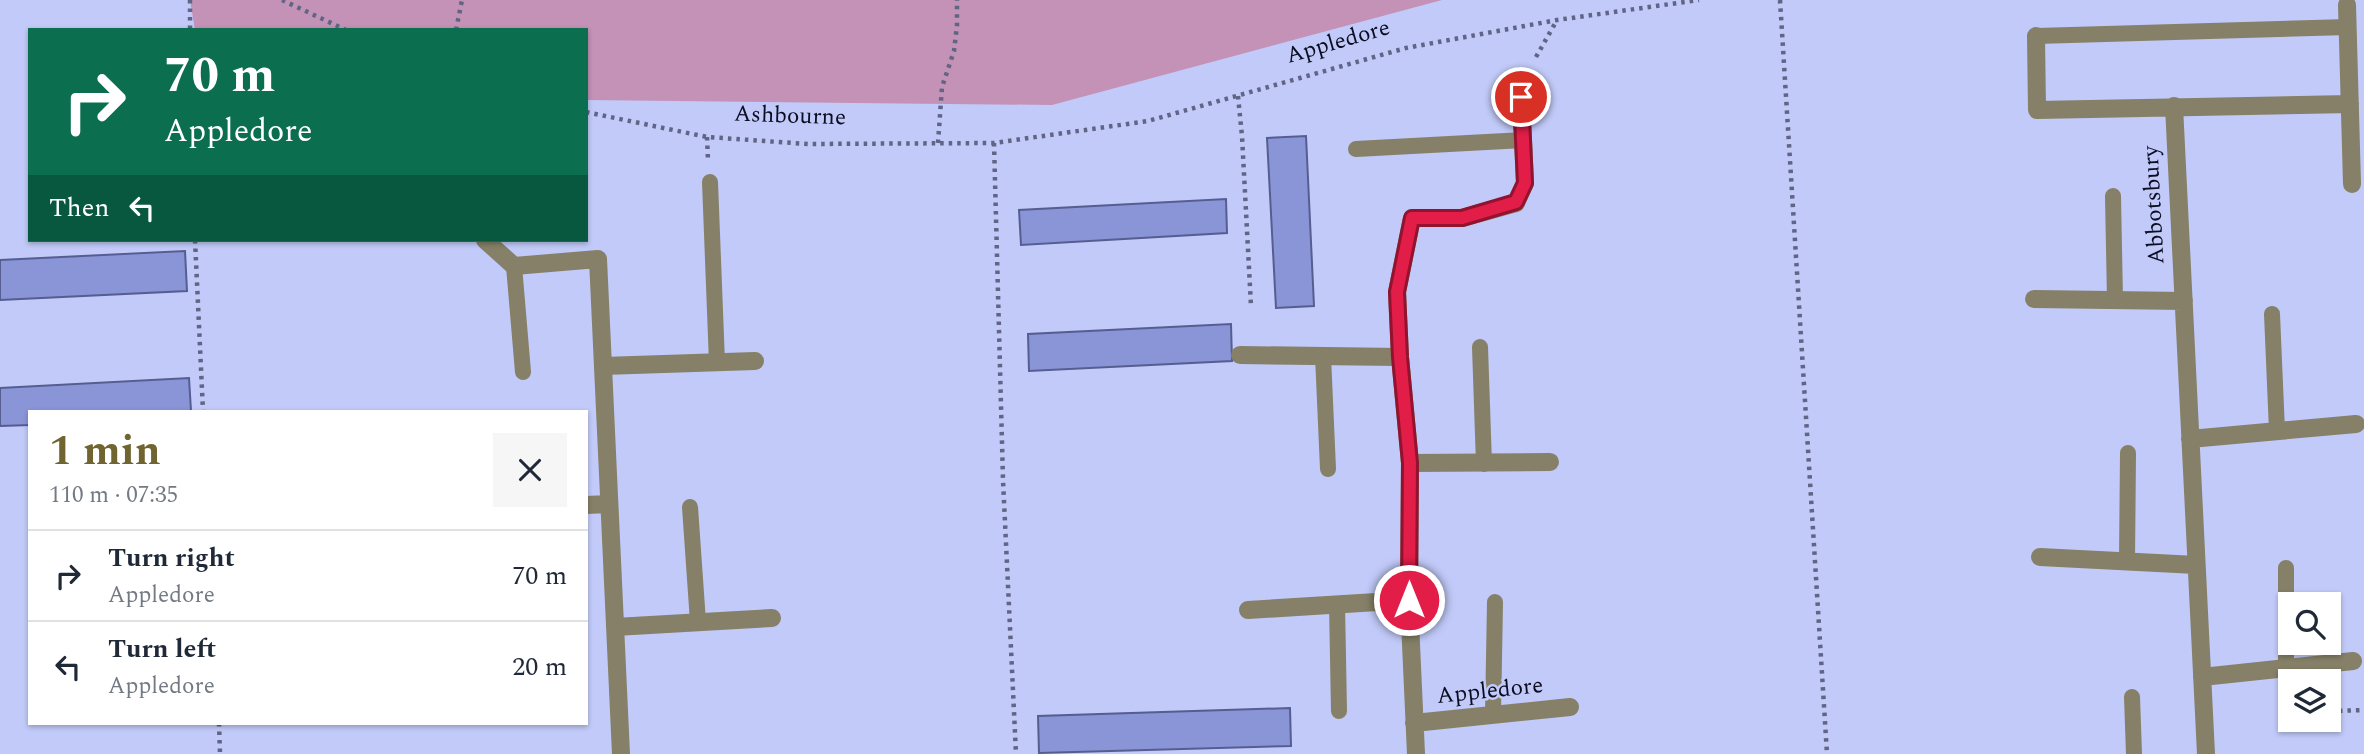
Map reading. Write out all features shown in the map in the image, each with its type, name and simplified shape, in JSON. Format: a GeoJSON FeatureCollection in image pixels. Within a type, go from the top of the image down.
{"type":"FeatureCollection","features":[{"type":"Feature","properties":{"kind":"street"},"geometry":{"type":"LineString","coordinates":[[2347,5],[2352,184]]}},
{"type":"Feature","properties":{"kind":"street"},"geometry":{"type":"LineString","coordinates":[[2036,36],[2037,110],[2350,104]]}},
{"type":"Feature","properties":{"kind":"street","name":"Appledore"},"geometry":{"type":"LineString","coordinates":[[1416,754],[1409,600],[1410,463],[1397,292],[1412,218],[1462,218],[1516,202],[1525,183],[1520,76]]}},
{"type":"Feature","properties":{"kind":"street","name":"Abbotsbury"},"geometry":{"type":"LineString","coordinates":[[2174,106],[2206,754]]}},
{"type":"Feature","properties":{"kind":"street"},"geometry":{"type":"LineString","coordinates":[[487,242],[514,266],[598,260],[621,754]]}},
{"type":"Feature","properties":{"kind":"street"},"geometry":{"type":"LineString","coordinates":[[2034,299],[2184,301]]}},
{"type":"Feature","properties":{"kind":"street"},"geometry":{"type":"LineString","coordinates":[[1240,355],[1400,357]]}},
{"type":"Feature","properties":{"kind":"street"},"geometry":{"type":"LineString","coordinates":[[603,366],[755,361]]}},
{"type":"Feature","properties":{"kind":"street"},"geometry":{"type":"LineString","coordinates":[[2190,439],[2356,424]]}},
{"type":"Feature","properties":{"kind":"street"},"geometry":{"type":"LineString","coordinates":[[1410,463],[1550,462]]}},
{"type":"Feature","properties":{"kind":"street"},"geometry":{"type":"LineString","coordinates":[[588,505],[609,504]]}},
{"type":"Feature","properties":{"kind":"street"},"geometry":{"type":"LineString","coordinates":[[2040,557],[2196,565]]}},
{"type":"Feature","properties":{"kind":"street"},"geometry":{"type":"LineString","coordinates":[[1248,610],[1409,600]]}},
{"type":"Feature","properties":{"kind":"street"},"geometry":{"type":"LineString","coordinates":[[615,627],[772,618]]}},
{"type":"Feature","properties":{"kind":"street"},"geometry":{"type":"LineString","coordinates":[[2202,677],[2353,661]]}},
{"type":"Feature","properties":{"kind":"street","name":"Appledore"},"geometry":{"type":"LineString","coordinates":[[1414,723],[1570,707]]}},
{"type":"Feature","properties":{"kind":"lane"},"geometry":{"type":"LineString","coordinates":[[2036,36],[2348,27]]}},
{"type":"Feature","properties":{"kind":"lane"},"geometry":{"type":"LineString","coordinates":[[1356,149],[1524,140]]}},
{"type":"Feature","properties":{"kind":"lane"},"geometry":{"type":"LineString","coordinates":[[710,182],[717,363]]}},
{"type":"Feature","properties":{"kind":"lane"},"geometry":{"type":"LineString","coordinates":[[2113,196],[2115,300]]}},
{"type":"Feature","properties":{"kind":"lane"},"geometry":{"type":"LineString","coordinates":[[514,266],[523,372]]}},
{"type":"Feature","properties":{"kind":"lane"},"geometry":{"type":"LineString","coordinates":[[2272,314],[2277,431]]}},
{"type":"Feature","properties":{"kind":"lane"},"geometry":{"type":"LineString","coordinates":[[1480,347],[1484,464]]}},
{"type":"Feature","properties":{"kind":"lane"},"geometry":{"type":"LineString","coordinates":[[1323,356],[1328,469]]}},
{"type":"Feature","properties":{"kind":"lane"},"geometry":{"type":"LineString","coordinates":[[2127,561],[2128,453]]}},
{"type":"Feature","properties":{"kind":"lane"},"geometry":{"type":"LineString","coordinates":[[690,507],[698,622]]}},
{"type":"Feature","properties":{"kind":"lane"},"geometry":{"type":"LineString","coordinates":[[2286,568],[2286,668]]}},
{"type":"Feature","properties":{"kind":"lane"},"geometry":{"type":"LineString","coordinates":[[1493,715],[1495,602]]}},
{"type":"Feature","properties":{"kind":"lane"},"geometry":{"type":"LineString","coordinates":[[1337,604],[1339,711]]}},
{"type":"Feature","properties":{"kind":"lane"},"geometry":{"type":"LineString","coordinates":[[2132,698],[2134,754]]}},
{"type":"Feature","properties":{"kind":"path"},"geometry":{"type":"LineString","coordinates":[[190,0],[190,28]]}},
{"type":"Feature","properties":{"kind":"path"},"geometry":{"type":"LineString","coordinates":[[282,0],[342,28]]}},
{"type":"Feature","properties":{"kind":"path"},"geometry":{"type":"LineString","coordinates":[[456,28],[462,0]]}},
{"type":"Feature","properties":{"kind":"path"},"geometry":{"type":"LineString","coordinates":[[938,143],[942,87],[954,51],[957,0]]}},
{"type":"Feature","properties":{"kind":"path","name":"Appledore"},"geometry":{"type":"LineString","coordinates":[[994,143],[1148,121],[1406,48],[1558,20],[1699,0]]}},
{"type":"Feature","properties":{"kind":"path"},"geometry":{"type":"LineString","coordinates":[[1780,0],[1827,754]]}},
{"type":"Feature","properties":{"kind":"path"},"geometry":{"type":"LineString","coordinates":[[1520,76],[1535,58],[1558,20]]}},
{"type":"Feature","properties":{"kind":"path"},"geometry":{"type":"LineString","coordinates":[[1238,96],[1251,306]]}},
{"type":"Feature","properties":{"kind":"path","name":"Ashbourne"},"geometry":{"type":"LineString","coordinates":[[588,112],[707,137],[808,144],[994,143]]}},
{"type":"Feature","properties":{"kind":"path"},"geometry":{"type":"LineString","coordinates":[[994,143],[1003,480],[1016,754]]}},
{"type":"Feature","properties":{"kind":"path"},"geometry":{"type":"LineString","coordinates":[[195,242],[203,410]]}},
{"type":"Feature","properties":{"kind":"path"},"geometry":{"type":"LineString","coordinates":[[2341,710],[2364,710]]}},
{"type":"Feature","properties":{"kind":"path"},"geometry":{"type":"LineString","coordinates":[[219,725],[220,754]]}},
{"type":"Feature","properties":{"kind":"shaded area"},"geometry":{"type":"Polygon","coordinates":[[[190,0],[1442,0],[1052,105],[588,100],[588,28],[195,28],[190,0]]]}},
{"type":"Feature","properties":{"kind":"building"},"geometry":{"type":"Polygon","coordinates":[[[1306,136],[1314,306],[1276,308],[1267,138],[1306,136]]]}},
{"type":"Feature","properties":{"kind":"building"},"geometry":{"type":"Polygon","coordinates":[[[1226,199],[1227,233],[1021,245],[1019,210],[1226,199]]]}},
{"type":"Feature","properties":{"kind":"building"},"geometry":{"type":"Polygon","coordinates":[[[185,251],[187,291],[0,300],[0,260],[185,251]]]}},
{"type":"Feature","properties":{"kind":"building"},"geometry":{"type":"Polygon","coordinates":[[[1231,324],[1232,361],[1029,371],[1028,334],[1231,324]]]}},
{"type":"Feature","properties":{"kind":"building"},"geometry":{"type":"Polygon","coordinates":[[[189,378],[191,410],[28,410],[28,425],[0,426],[0,388],[189,378]]]}},
{"type":"Feature","properties":{"kind":"building"},"geometry":{"type":"Polygon","coordinates":[[[1290,708],[1291,746],[1039,753],[1038,716],[1290,708]]]}},
{"type":"Feature","properties":{"kind":"route"},"geometry":{"type":"LineString","coordinates":[[1409,600],[1410,463],[1397,292],[1412,218],[1462,218],[1516,202],[1525,183],[1521,97]]}}]}
